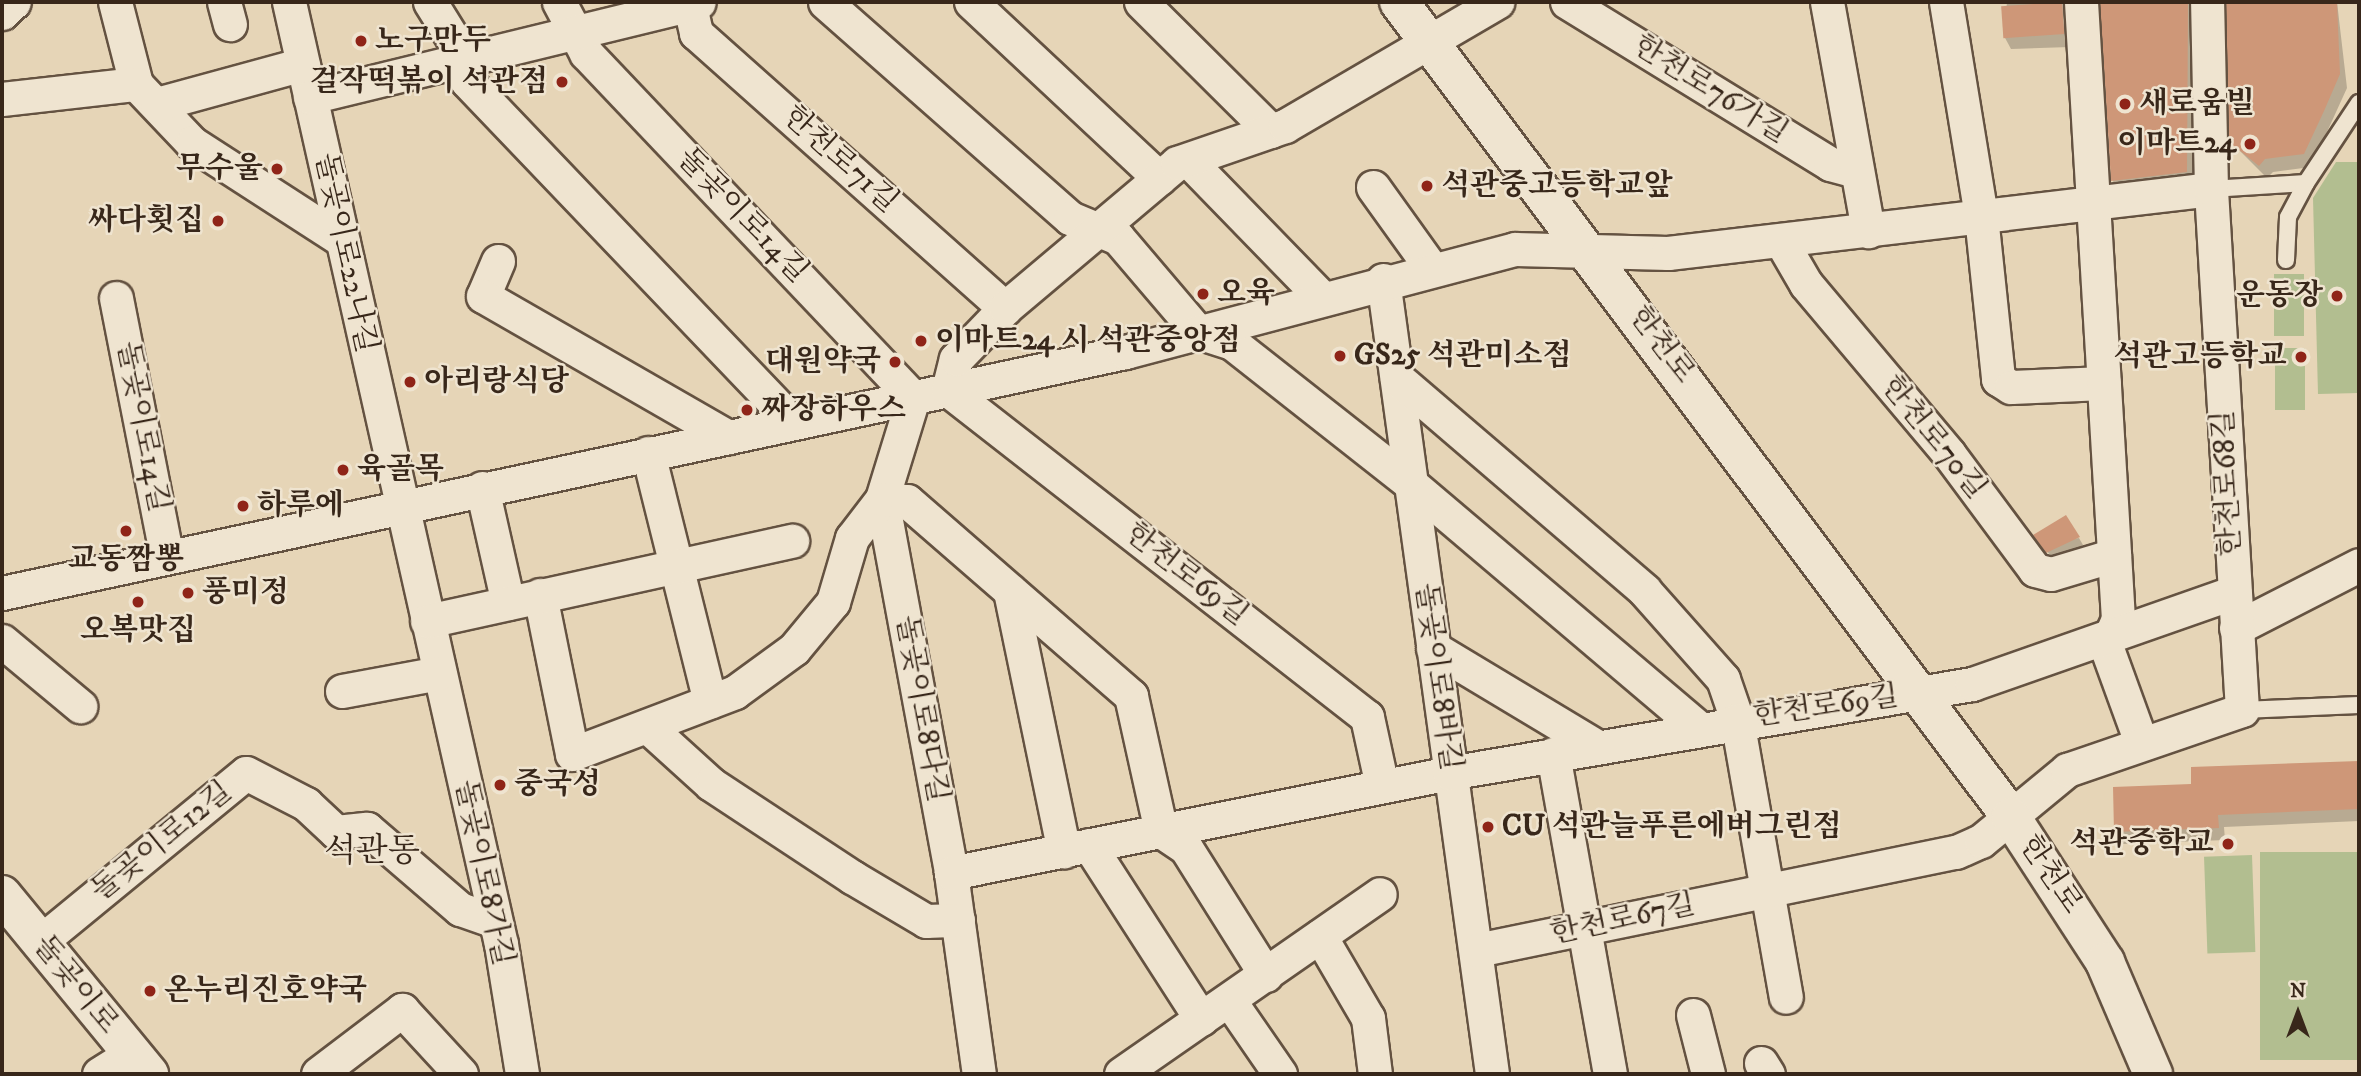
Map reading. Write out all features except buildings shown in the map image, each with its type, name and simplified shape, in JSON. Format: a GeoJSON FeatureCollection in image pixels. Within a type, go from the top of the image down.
{"type":"FeatureCollection","features":[{"type":"Feature","properties":{"kind":"main road","name":"한천로"},"geometry":{"type":"LineString","coordinates":[[1399,2],[1593,255],[1916,694],[2011,817],[2105,962],[2153,1074]]}},
{"type":"Feature","properties":{"kind":"main road","name":"돌곶이로"},"geometry":{"type":"LineString","coordinates":[[2,895],[140,1064]]}},
{"type":"Feature","properties":{"kind":"street"},"geometry":{"type":"LineString","coordinates":[[2,13],[14,2]]}},
{"type":"Feature","properties":{"kind":"street"},"geometry":{"type":"LineString","coordinates":[[115,2],[146,94],[192,143],[342,240]]}},
{"type":"Feature","properties":{"kind":"street","name":"돌곶이로22나길"},"geometry":{"type":"LineString","coordinates":[[289,2],[400,505]]}},
{"type":"Feature","properties":{"kind":"street"},"geometry":{"type":"LineString","coordinates":[[430,2],[460,60],[467,81],[778,407],[785,425]]}},
{"type":"Feature","properties":{"kind":"street","name":"돌곶이로14길"},"geometry":{"type":"LineString","coordinates":[[559,2],[586,53],[913,398]]}},
{"type":"Feature","properties":{"kind":"street"},"geometry":{"type":"LineString","coordinates":[[310,97],[693,2]]}},
{"type":"Feature","properties":{"kind":"street","name":"한천로71길"},"geometry":{"type":"LineString","coordinates":[[693,2],[696,33],[1005,308]]}},
{"type":"Feature","properties":{"kind":"street"},"geometry":{"type":"LineString","coordinates":[[825,2],[1070,218],[1118,238],[1198,332],[1232,343],[1410,484],[1699,728]]}},
{"type":"Feature","properties":{"kind":"street"},"geometry":{"type":"LineString","coordinates":[[971,2],[1160,178]]}},
{"type":"Feature","properties":{"kind":"street"},"geometry":{"type":"LineString","coordinates":[[1141,2],[1271,131]]}},
{"type":"Feature","properties":{"kind":"street"},"geometry":{"type":"LineString","coordinates":[[948,390],[956,359],[1005,308],[1160,178],[1188,160],[1271,131],[1431,43],[1497,2]]}},
{"type":"Feature","properties":{"kind":"street","name":"한천로76가길"},"geometry":{"type":"LineString","coordinates":[[1567,2],[1830,164],[1856,171]]}},
{"type":"Feature","properties":{"kind":"street"},"geometry":{"type":"LineString","coordinates":[[1827,2],[1868,231]]}},
{"type":"Feature","properties":{"kind":"street"},"geometry":{"type":"LineString","coordinates":[[1946,2],[1981,216],[1998,379],[2011,387],[2104,383]]}},
{"type":"Feature","properties":{"kind":"street"},"geometry":{"type":"LineString","coordinates":[[2081,2],[2118,619],[2106,646],[2141,742]]}},
{"type":"Feature","properties":{"kind":"street","name":"한천로68길"},"geometry":{"type":"LineString","coordinates":[[2207,2],[2211,189],[2242,710]]}},
{"type":"Feature","properties":{"kind":"street"},"geometry":{"type":"LineString","coordinates":[[2,99],[146,94],[303,64]]}},
{"type":"Feature","properties":{"kind":"street"},"geometry":{"type":"LineString","coordinates":[[1188,160],[1321,297]]}},
{"type":"Feature","properties":{"kind":"street"},"geometry":{"type":"LineString","coordinates":[[1373,187],[1432,269]]}},
{"type":"Feature","properties":{"kind":"street"},"geometry":{"type":"LineString","coordinates":[[2,593],[400,505],[913,398],[1198,332],[1383,280],[1515,249],[1593,255],[1781,241],[2211,189]]}},
{"type":"Feature","properties":{"kind":"street","name":"한천로70길"},"geometry":{"type":"LineString","coordinates":[[1781,241],[1806,284],[1949,454],[2035,570],[2051,574],[2114,555]]}},
{"type":"Feature","properties":{"kind":"street"},"geometry":{"type":"LineString","coordinates":[[498,261],[483,296],[729,437]]}},
{"type":"Feature","properties":{"kind":"street","name":"돌곶이로8바길"},"geometry":{"type":"LineString","coordinates":[[1383,280],[1449,773],[1478,950],[1492,1074]]}},
{"type":"Feature","properties":{"kind":"street","name":"돌곶이로14길"},"geometry":{"type":"LineString","coordinates":[[116,298],[167,557]]}},
{"type":"Feature","properties":{"kind":"street","name":"한천로69길"},"geometry":{"type":"LineString","coordinates":[[1397,378],[1680,625],[1723,679],[1737,720],[1768,891]]}},
{"type":"Feature","properties":{"kind":"street","name":"한천로69길"},"geometry":{"type":"LineString","coordinates":[[948,390],[1367,717],[1382,786]]}},
{"type":"Feature","properties":{"kind":"street","name":"돌곶이로8다길"},"geometry":{"type":"LineString","coordinates":[[524,599],[572,754],[710,701],[794,649],[833,602],[852,538],[882,499],[913,398]]}},
{"type":"Feature","properties":{"kind":"street"},"geometry":{"type":"LineString","coordinates":[[648,453],[710,701]]}},
{"type":"Feature","properties":{"kind":"street"},"geometry":{"type":"LineString","coordinates":[[482,488],[524,599]]}},
{"type":"Feature","properties":{"kind":"street"},"geometry":{"type":"LineString","coordinates":[[882,499],[907,501],[1131,696],[1161,831],[1186,848],[1266,975]]}},
{"type":"Feature","properties":{"kind":"street","name":"돌곶이로8다길"},"geometry":{"type":"LineString","coordinates":[[882,499],[951,873],[979,1074]]}},
{"type":"Feature","properties":{"kind":"street","name":"돌곶이로8가길"},"geometry":{"type":"LineString","coordinates":[[400,505],[495,921],[522,1074]]}},
{"type":"Feature","properties":{"kind":"street"},"geometry":{"type":"LineString","coordinates":[[427,621],[792,541]]}},
{"type":"Feature","properties":{"kind":"street"},"geometry":{"type":"LineString","coordinates":[[2236,628],[2359,565]]}},
{"type":"Feature","properties":{"kind":"street"},"geometry":{"type":"LineString","coordinates":[[1010,591],[1077,848],[1201,1019]]}},
{"type":"Feature","properties":{"kind":"street"},"geometry":{"type":"LineString","coordinates":[[1916,694],[1972,684],[2234,592]]}},
{"type":"Feature","properties":{"kind":"street"},"geometry":{"type":"LineString","coordinates":[[2,641],[80,706]]}},
{"type":"Feature","properties":{"kind":"street"},"geometry":{"type":"LineString","coordinates":[[1433,648],[1596,746]]}},
{"type":"Feature","properties":{"kind":"street"},"geometry":{"type":"LineString","coordinates":[[342,691],[439,673]]}},
{"type":"Feature","properties":{"kind":"street","name":"한천로69길"},"geometry":{"type":"LineString","coordinates":[[951,873],[1449,773],[1737,720],[1916,694]]}},
{"type":"Feature","properties":{"kind":"street"},"geometry":{"type":"LineString","coordinates":[[2011,817],[2054,776],[2141,742],[2242,710]]}},
{"type":"Feature","properties":{"kind":"street"},"geometry":{"type":"LineString","coordinates":[[647,726],[711,784],[852,877],[926,921],[958,920]]}},
{"type":"Feature","properties":{"kind":"street"},"geometry":{"type":"LineString","coordinates":[[1553,754],[1610,1074]]}},
{"type":"Feature","properties":{"kind":"street","name":"돌곶이로12길"},"geometry":{"type":"LineString","coordinates":[[40,942],[246,773],[306,804],[335,832],[367,829],[460,909],[495,921]]}},
{"type":"Feature","properties":{"kind":"street","name":"한천로67길"},"geometry":{"type":"LineString","coordinates":[[1478,950],[1956,852],[2011,817]]}},
{"type":"Feature","properties":{"kind":"street"},"geometry":{"type":"LineString","coordinates":[[1768,891],[1786,997]]}},
{"type":"Feature","properties":{"kind":"street"},"geometry":{"type":"LineString","coordinates":[[1121,1074],[1380,894]]}},
{"type":"Feature","properties":{"kind":"street"},"geometry":{"type":"LineString","coordinates":[[1320,936],[1368,1018],[1375,1074]]}},
{"type":"Feature","properties":{"kind":"street"},"geometry":{"type":"LineString","coordinates":[[1229,1000],[1280,1074]]}},
{"type":"Feature","properties":{"kind":"street"},"geometry":{"type":"LineString","coordinates":[[318,1074],[402,1010],[461,1074]]}},
{"type":"Feature","properties":{"kind":"street"},"geometry":{"type":"LineString","coordinates":[[1693,1015],[1708,1074]]}},
{"type":"Feature","properties":{"kind":"street"},"geometry":{"type":"LineString","coordinates":[[99,1074],[140,1064]]}},
{"type":"Feature","properties":{"kind":"lane"},"geometry":{"type":"LineString","coordinates":[[2286,260],[2288,217],[2306,183],[2358,108]]}},
{"type":"Feature","properties":{"kind":"lane"},"geometry":{"type":"LineString","coordinates":[[2211,189],[2306,183]]}},
{"type":"Feature","properties":{"kind":"lane"},"geometry":{"type":"LineString","coordinates":[[2242,710],[2359,705]]}},
{"type":"Feature","properties":{"kind":"green space","name":"운동장"},"geometry":{"type":"Polygon","coordinates":[[[2336,162],[2359,162],[2359,393],[2318,394],[2313,198],[2336,162]]]}},
{"type":"Feature","properties":{"kind":"green space"},"geometry":{"type":"Polygon","coordinates":[[[2274,274],[2304,274],[2304,336],[2274,336],[2274,274]]]}},
{"type":"Feature","properties":{"kind":"green space"},"geometry":{"type":"Polygon","coordinates":[[[2275,348],[2305,348],[2305,410],[2275,410],[2275,348]]]}},
{"type":"Feature","properties":{"kind":"green space"},"geometry":{"type":"Polygon","coordinates":[[[2260,852],[2359,852],[2359,1060],[2260,1060],[2260,852]]]}},
{"type":"Feature","properties":{"kind":"green space"},"geometry":{"type":"Polygon","coordinates":[[[2252,855],[2255,952],[2207,954],[2204,857],[2252,855]]]}},
{"type":"Feature","properties":{"kind":"place","name":"노구만두"},"geometry":{"type":"Point","coordinates":[361,41]}},
{"type":"Feature","properties":{"kind":"place","name":"걸작떡볶이 석관점"},"geometry":{"type":"Point","coordinates":[562,82]}},
{"type":"Feature","properties":{"kind":"place","name":"새로움빌"},"geometry":{"type":"Point","coordinates":[2125,104]}},
{"type":"Feature","properties":{"kind":"place","name":"이마트24"},"geometry":{"type":"Point","coordinates":[2250,144]}},
{"type":"Feature","properties":{"kind":"place","name":"무수울"},"geometry":{"type":"Point","coordinates":[277,169]}},
{"type":"Feature","properties":{"kind":"place","name":"석관중고등학교앞"},"geometry":{"type":"Point","coordinates":[1427,186]}},
{"type":"Feature","properties":{"kind":"place","name":"싸다횟집"},"geometry":{"type":"Point","coordinates":[218,221]}},
{"type":"Feature","properties":{"kind":"place","name":"오육"},"geometry":{"type":"Point","coordinates":[1203,294]}},
{"type":"Feature","properties":{"kind":"place","name":"운동장"},"geometry":{"type":"Point","coordinates":[2337,296]}},
{"type":"Feature","properties":{"kind":"place","name":"이마트24 시 석관중앙점"},"geometry":{"type":"Point","coordinates":[921,341]}},
{"type":"Feature","properties":{"kind":"place","name":"GS25 석관미소점"},"geometry":{"type":"Point","coordinates":[1340,356]}},
{"type":"Feature","properties":{"kind":"place","name":"석관고등학교"},"geometry":{"type":"Point","coordinates":[2301,357]}},
{"type":"Feature","properties":{"kind":"place","name":"대원약국"},"geometry":{"type":"Point","coordinates":[895,362]}},
{"type":"Feature","properties":{"kind":"place","name":"아리랑식당"},"geometry":{"type":"Point","coordinates":[410,382]}},
{"type":"Feature","properties":{"kind":"place","name":"짜장하우스"},"geometry":{"type":"Point","coordinates":[747,410]}},
{"type":"Feature","properties":{"kind":"place","name":"육골목"},"geometry":{"type":"Point","coordinates":[343,470]}},
{"type":"Feature","properties":{"kind":"place","name":"하루에"},"geometry":{"type":"Point","coordinates":[243,506]}},
{"type":"Feature","properties":{"kind":"place","name":"교동짬뽕"},"geometry":{"type":"Point","coordinates":[126,531]}},
{"type":"Feature","properties":{"kind":"place","name":"풍미정"},"geometry":{"type":"Point","coordinates":[188,593]}},
{"type":"Feature","properties":{"kind":"place","name":"오복맛집"},"geometry":{"type":"Point","coordinates":[138,602]}},
{"type":"Feature","properties":{"kind":"place","name":"중국성"},"geometry":{"type":"Point","coordinates":[500,785]}},
{"type":"Feature","properties":{"kind":"place","name":"CU 석관늘푸른에버그린점"},"geometry":{"type":"Point","coordinates":[1488,827]}},
{"type":"Feature","properties":{"kind":"place","name":"석관중학교"},"geometry":{"type":"Point","coordinates":[2228,844]}},
{"type":"Feature","properties":{"kind":"place","name":"온누리진호약국"},"geometry":{"type":"Point","coordinates":[150,991]}},
{"type":"Feature","properties":{"kind":"district","name":"석관동"},"geometry":{"type":"Point","coordinates":[372,852]}}]}
